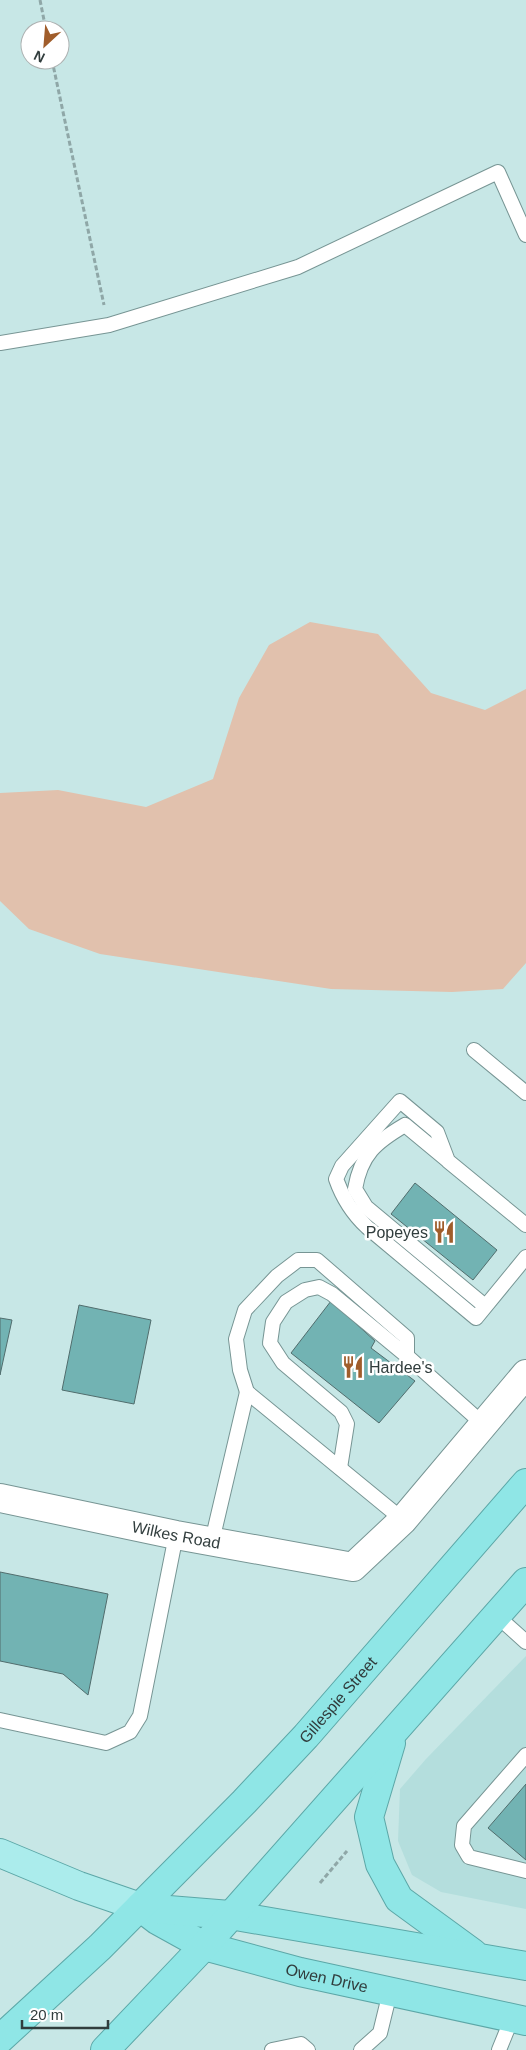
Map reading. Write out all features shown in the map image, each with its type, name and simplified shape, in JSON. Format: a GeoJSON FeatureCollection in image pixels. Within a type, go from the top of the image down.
{"type":"FeatureCollection","features":[{"type":"Feature","properties":{"kind":"highway","name":"Gillespie Street"},"geometry":{"type":"LineString","coordinates":[[0,2040],[63,1983],[244,1802],[306,1736],[526,1483]]}},
{"type":"Feature","properties":{"kind":"highway"},"geometry":{"type":"LineString","coordinates":[[105,2050],[204,1946],[526,1582]]}},
{"type":"Feature","properties":{"kind":"highway"},"geometry":{"type":"LineString","coordinates":[[395,1732],[369,1816],[380,1864],[400,1899],[478,1957]]}},
{"type":"Feature","properties":{"kind":"highway","name":"Owen Drive"},"geometry":{"type":"LineString","coordinates":[[140,1907],[230,1915],[526,1966]]}},
{"type":"Feature","properties":{"kind":"highway","name":"Owen Drive"},"geometry":{"type":"LineString","coordinates":[[140,1907],[157,1920],[204,1946],[300,1972],[519,2019]]}},
{"type":"Feature","properties":{"kind":"main road","name":"Owen Drive"},"geometry":{"type":"LineString","coordinates":[[0,1853],[79,1886],[140,1907]]}},
{"type":"Feature","properties":{"kind":"street"},"geometry":{"type":"LineString","coordinates":[[403,1520],[526,1374]]}},
{"type":"Feature","properties":{"kind":"street","name":"Wilkes Road"},"geometry":{"type":"LineString","coordinates":[[0,1498],[176,1535],[353,1567],[403,1520]]}},
{"type":"Feature","properties":{"kind":"lane"},"geometry":{"type":"LineString","coordinates":[[0,343],[109,325],[298,267],[498,172],[526,235]]}},
{"type":"Feature","properties":{"kind":"lane"},"geometry":{"type":"LineString","coordinates":[[474,1050],[526,1093]]}},
{"type":"Feature","properties":{"kind":"lane"},"geometry":{"type":"LineString","coordinates":[[448,1161],[437,1132],[400,1101],[342,1166],[336,1180],[340,1193],[351,1212],[476,1318],[526,1257]]}},
{"type":"Feature","properties":{"kind":"lane"},"geometry":{"type":"LineString","coordinates":[[485,1306],[366,1207],[355,1189],[358,1172],[365,1156],[388,1135],[406,1125],[526,1225]]}},
{"type":"Feature","properties":{"kind":"lane"},"geometry":{"type":"LineString","coordinates":[[212,1541],[247,1392],[240,1370],[236,1339],[245,1310],[277,1276],[298,1260],[316,1260],[407,1338],[407,1356]]}},
{"type":"Feature","properties":{"kind":"lane"},"geometry":{"type":"LineString","coordinates":[[340,1468],[347,1424],[341,1412],[283,1363],[270,1343],[273,1322],[286,1302],[304,1290],[319,1287],[332,1294],[407,1356],[483,1424]]}},
{"type":"Feature","properties":{"kind":"lane"},"geometry":{"type":"LineString","coordinates":[[247,1392],[403,1520]]}},
{"type":"Feature","properties":{"kind":"lane"},"geometry":{"type":"LineString","coordinates":[[0,1720],[106,1743],[130,1732],[140,1716],[176,1535]]}},
{"type":"Feature","properties":{"kind":"lane"},"geometry":{"type":"LineString","coordinates":[[496,1615],[526,1642]]}},
{"type":"Feature","properties":{"kind":"lane"},"geometry":{"type":"LineString","coordinates":[[526,1755],[464,1826],[462,1845],[469,1857],[526,1871]]}},
{"type":"Feature","properties":{"kind":"lane"},"geometry":{"type":"LineString","coordinates":[[361,2050],[380,2033],[390,1992]]}},
{"type":"Feature","properties":{"kind":"lane"},"geometry":{"type":"LineString","coordinates":[[499,2050],[519,2019]]}},
{"type":"Feature","properties":{"kind":"lane"},"geometry":{"type":"LineString","coordinates":[[272,2050],[301,2044],[308,2050]]}},
{"type":"Feature","properties":{"kind":"path"},"geometry":{"type":"LineString","coordinates":[[40,0],[44,20]]}},
{"type":"Feature","properties":{"kind":"path"},"geometry":{"type":"LineString","coordinates":[[54,70],[109,325]]}},
{"type":"Feature","properties":{"kind":"path"},"geometry":{"type":"LineString","coordinates":[[320,1883],[350,1848]]}},
{"type":"Feature","properties":{"kind":"shaded area"},"geometry":{"type":"Polygon","coordinates":[[[310,622],[378,634],[431,693],[485,710],[526,689],[526,963],[503,989],[452,992],[331,989],[100,954],[29,929],[0,901],[0,793],[58,790],[146,807],[213,779],[239,698],[269,645],[310,622]]]}},
{"type":"Feature","properties":{"kind":"shaded area"},"geometry":{"type":"Polygon","coordinates":[[[526,1656],[526,1909],[441,1892],[412,1875],[398,1841],[400,1789],[426,1759],[526,1656]]]}},
{"type":"Feature","properties":{"kind":"building","name":"Popeyes"},"geometry":{"type":"Polygon","coordinates":[[[415,1183],[497,1250],[473,1280],[391,1214],[415,1183]]]}},
{"type":"Feature","properties":{"kind":"building","name":"Hardee's"},"geometry":{"type":"Polygon","coordinates":[[[331,1301],[375,1341],[371,1348],[415,1381],[379,1423],[291,1353],[331,1301]]]}},
{"type":"Feature","properties":{"kind":"building"},"geometry":{"type":"Polygon","coordinates":[[[79,1305],[151,1320],[134,1404],[62,1390],[79,1305]]]}},
{"type":"Feature","properties":{"kind":"building"},"geometry":{"type":"Polygon","coordinates":[[[0,1318],[12,1320],[0,1375],[0,1318]]]}},
{"type":"Feature","properties":{"kind":"building"},"geometry":{"type":"Polygon","coordinates":[[[0,1572],[108,1594],[88,1695],[63,1674],[0,1661],[0,1572]]]}},
{"type":"Feature","properties":{"kind":"building"},"geometry":{"type":"Polygon","coordinates":[[[526,1784],[526,1860],[488,1828],[526,1784]]]}},
{"type":"Feature","properties":{"kind":"place","name":"Popeyes"},"geometry":{"type":"Point","coordinates":[444,1232]}},
{"type":"Feature","properties":{"kind":"place","name":"Hardee's"},"geometry":{"type":"Point","coordinates":[353,1367]}}]}
